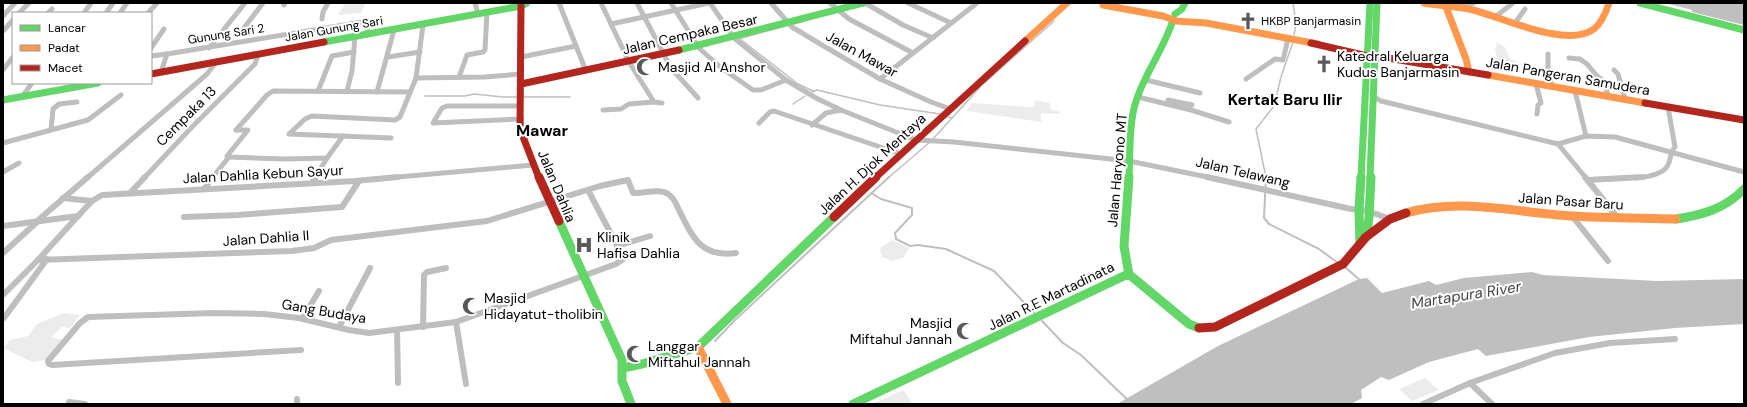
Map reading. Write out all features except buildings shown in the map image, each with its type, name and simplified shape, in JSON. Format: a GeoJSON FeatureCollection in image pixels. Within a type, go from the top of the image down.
{"type":"FeatureCollection","features":[{"type":"Feature","properties":{"kind":"main road","name":"Jalan Cempaka Besar"},"geometry":{"type":"LineString","coordinates":[[521,84],[699,48],[790,25],[864,3]]}},
{"type":"Feature","properties":{"kind":"main road","name":"Jalan Pangeran Samudera"},"geometry":{"type":"LineString","coordinates":[[1122,3],[1130,7],[1206,23],[1376,56],[1744,120]]}},
{"type":"Feature","properties":{"kind":"main road"},"geometry":{"type":"LineString","coordinates":[[1360,244],[1357,211],[1363,136],[1370,3]]}},
{"type":"Feature","properties":{"kind":"main road"},"geometry":{"type":"LineString","coordinates":[[1366,237],[1369,214],[1372,139],[1376,100],[1378,3]]}},
{"type":"Feature","properties":{"kind":"main road"},"geometry":{"type":"LineString","coordinates":[[1424,3],[1467,5],[1515,23],[1554,33],[1580,34],[1591,32],[1596,28],[1610,4]]}},
{"type":"Feature","properties":{"kind":"main road"},"geometry":{"type":"LineString","coordinates":[[1640,3],[1744,30]]}},
{"type":"Feature","properties":{"kind":"main road","name":"Jalan H. Djok Mentaya"},"geometry":{"type":"LineString","coordinates":[[698,347],[712,332],[901,154],[1064,4]]}},
{"type":"Feature","properties":{"kind":"main road","name":"Jalan Pangeran Samudera"},"geometry":{"type":"LineString","coordinates":[[1103,4],[1163,16],[1181,17]]}},
{"type":"Feature","properties":{"kind":"main road","name":"Jalan Gunung Sari"},"geometry":{"type":"LineString","coordinates":[[152,74],[423,25],[524,5]]}},
{"type":"Feature","properties":{"kind":"main road","name":"Jalan Dahlia"},"geometry":{"type":"LineString","coordinates":[[524,5],[519,118],[520,129],[533,165],[582,276],[622,360],[622,382],[631,404]]}},
{"type":"Feature","properties":{"kind":"main road"},"geometry":{"type":"LineString","coordinates":[[1450,5],[1469,72]]}},
{"type":"Feature","properties":{"kind":"main road","name":"Jalan Haryono MT"},"geometry":{"type":"LineString","coordinates":[[1129,275],[1124,246],[1133,113],[1146,80],[1181,17]]}},
{"type":"Feature","properties":{"kind":"main road"},"geometry":{"type":"LineString","coordinates":[[3,100],[22,97],[65,86],[87,84]]}},
{"type":"Feature","properties":{"kind":"main road"},"geometry":{"type":"LineString","coordinates":[[1365,98],[1376,100]]}},
{"type":"Feature","properties":{"kind":"main road"},"geometry":{"type":"LineString","coordinates":[[1363,136],[1372,139]]}},
{"type":"Feature","properties":{"kind":"main road","name":"Jalan Pasar Baru"},"geometry":{"type":"LineString","coordinates":[[1390,219],[1413,211],[1460,206],[1478,206],[1572,216],[1657,219],[1689,217],[1729,204],[1744,189]]}},
{"type":"Feature","properties":{"kind":"main road","name":"Jalan R.E Martadinata"},"geometry":{"type":"LineString","coordinates":[[853,404],[1129,275],[1189,324],[1197,328],[1205,329],[1215,327],[1344,264],[1366,237],[1390,219]]}},
{"type":"Feature","properties":{"kind":"main road"},"geometry":{"type":"LineString","coordinates":[[623,368],[639,366],[698,347],[727,404]]}},
{"type":"Feature","properties":{"kind":"street"},"geometry":{"type":"LineString","coordinates":[[3,16],[15,3]]}},
{"type":"Feature","properties":{"kind":"street"},"geometry":{"type":"LineString","coordinates":[[20,12],[29,3]]}},
{"type":"Feature","properties":{"kind":"street"},"geometry":{"type":"LineString","coordinates":[[85,12],[91,3]]}},
{"type":"Feature","properties":{"kind":"street"},"geometry":{"type":"LineString","coordinates":[[107,12],[113,3]]}},
{"type":"Feature","properties":{"kind":"street"},"geometry":{"type":"LineString","coordinates":[[121,12],[127,3]]}},
{"type":"Feature","properties":{"kind":"street"},"geometry":{"type":"LineString","coordinates":[[149,12],[157,3]]}},
{"type":"Feature","properties":{"kind":"street"},"geometry":{"type":"LineString","coordinates":[[209,48],[245,3]]}},
{"type":"Feature","properties":{"kind":"street"},"geometry":{"type":"LineString","coordinates":[[322,19],[323,12],[328,3]]}},
{"type":"Feature","properties":{"kind":"street"},"geometry":{"type":"LineString","coordinates":[[475,3],[478,14]]}},
{"type":"Feature","properties":{"kind":"street"},"geometry":{"type":"LineString","coordinates":[[559,3],[586,71]]}},
{"type":"Feature","properties":{"kind":"street"},"geometry":{"type":"LineString","coordinates":[[601,3],[629,62],[654,102]]}},
{"type":"Feature","properties":{"kind":"street"},"geometry":{"type":"LineString","coordinates":[[637,3],[670,68],[698,98]]}},
{"type":"Feature","properties":{"kind":"street"},"geometry":{"type":"LineString","coordinates":[[671,3],[699,48],[720,67],[753,90],[762,90],[786,80]]}},
{"type":"Feature","properties":{"kind":"street"},"geometry":{"type":"LineString","coordinates":[[611,24],[709,3],[735,39],[786,80],[816,98],[841,110],[916,140]]}},
{"type":"Feature","properties":{"kind":"street","name":"Jalan Mawar"},"geometry":{"type":"LineString","coordinates":[[771,3],[790,25],[880,79],[931,102],[951,108]]}},
{"type":"Feature","properties":{"kind":"street"},"geometry":{"type":"LineString","coordinates":[[830,3],[837,10],[871,32],[913,53]]}},
{"type":"Feature","properties":{"kind":"street"},"geometry":{"type":"LineString","coordinates":[[864,3],[903,25],[933,38]]}},
{"type":"Feature","properties":{"kind":"street"},"geometry":{"type":"LineString","coordinates":[[908,3],[951,23]]}},
{"type":"Feature","properties":{"kind":"street"},"geometry":{"type":"LineString","coordinates":[[880,79],[976,3]]}},
{"type":"Feature","properties":{"kind":"street"},"geometry":{"type":"LineString","coordinates":[[1495,16],[1513,3]]}},
{"type":"Feature","properties":{"kind":"street"},"geometry":{"type":"LineString","coordinates":[[244,28],[262,4]]}},
{"type":"Feature","properties":{"kind":"street"},"geometry":{"type":"LineString","coordinates":[[1515,23],[1525,9]]}},
{"type":"Feature","properties":{"kind":"street"},"geometry":{"type":"LineString","coordinates":[[459,77],[467,55],[486,50],[487,12]]}},
{"type":"Feature","properties":{"kind":"street"},"geometry":{"type":"LineString","coordinates":[[3,32],[12,21]]}},
{"type":"Feature","properties":{"kind":"street","name":"Gunung Sari 2"},"geometry":{"type":"LineString","coordinates":[[152,56],[209,48],[368,21],[367,35]]}},
{"type":"Feature","properties":{"kind":"street"},"geometry":{"type":"LineString","coordinates":[[391,138],[289,134],[305,119],[312,116],[398,119],[408,102],[410,92],[416,78],[423,25]]}},
{"type":"Feature","properties":{"kind":"street"},"geometry":{"type":"LineString","coordinates":[[152,47],[164,29]]}},
{"type":"Feature","properties":{"kind":"street"},"geometry":{"type":"LineString","coordinates":[[377,92],[394,30]]}},
{"type":"Feature","properties":{"kind":"street"},"geometry":{"type":"LineString","coordinates":[[347,91],[354,52],[354,37]]}},
{"type":"Feature","properties":{"kind":"street"},"geometry":{"type":"LineString","coordinates":[[1246,79],[1276,59],[1283,60],[1288,39]]}},
{"type":"Feature","properties":{"kind":"street"},"geometry":{"type":"LineString","coordinates":[[521,57],[576,46]]}},
{"type":"Feature","properties":{"kind":"street"},"geometry":{"type":"LineString","coordinates":[[318,91],[332,56],[354,52]]}},
{"type":"Feature","properties":{"kind":"street"},"geometry":{"type":"LineString","coordinates":[[388,56],[420,52]]}},
{"type":"Feature","properties":{"kind":"street"},"geometry":{"type":"LineString","coordinates":[[161,72],[167,54]]}},
{"type":"Feature","properties":{"kind":"street"},"geometry":{"type":"LineString","coordinates":[[1548,54],[1548,69],[1552,86]]}},
{"type":"Feature","properties":{"kind":"street","name":"Cempaka 13"},"geometry":{"type":"LineString","coordinates":[[130,193],[192,127],[255,64],[258,55]]}},
{"type":"Feature","properties":{"kind":"street"},"geometry":{"type":"LineString","coordinates":[[3,70],[12,58]]}},
{"type":"Feature","properties":{"kind":"street"},"geometry":{"type":"LineString","coordinates":[[1569,58],[1581,60],[1586,63],[1596,77],[1604,81],[1608,96]]}},
{"type":"Feature","properties":{"kind":"street"},"geometry":{"type":"LineString","coordinates":[[3,253],[63,198],[212,71],[216,62]]}},
{"type":"Feature","properties":{"kind":"street"},"geometry":{"type":"LineString","coordinates":[[1614,70],[1618,74],[1625,99]]}},
{"type":"Feature","properties":{"kind":"street"},"geometry":{"type":"LineString","coordinates":[[416,78],[485,77],[521,74]]}},
{"type":"Feature","properties":{"kind":"street"},"geometry":{"type":"LineString","coordinates":[[1146,80],[1200,93]]}},
{"type":"Feature","properties":{"kind":"street"},"geometry":{"type":"LineString","coordinates":[[22,97],[31,84]]}},
{"type":"Feature","properties":{"kind":"street"},"geometry":{"type":"LineString","coordinates":[[1536,84],[1541,103],[1538,105],[1537,114]]}},
{"type":"Feature","properties":{"kind":"street"},"geometry":{"type":"LineString","coordinates":[[204,189],[228,157],[227,156],[248,130],[236,130],[269,93],[276,90],[410,92]]}},
{"type":"Feature","properties":{"kind":"street"},"geometry":{"type":"LineString","coordinates":[[1575,91],[1586,136]]}},
{"type":"Feature","properties":{"kind":"street"},"geometry":{"type":"LineString","coordinates":[[3,143],[83,122],[92,118],[121,95]]}},
{"type":"Feature","properties":{"kind":"street"},"geometry":{"type":"LineString","coordinates":[[1139,96],[1192,105]]}},
{"type":"Feature","properties":{"kind":"street"},"geometry":{"type":"LineString","coordinates":[[1139,96],[1229,122]]}},
{"type":"Feature","properties":{"kind":"street"},"geometry":{"type":"LineString","coordinates":[[519,118],[433,123],[442,108],[447,106],[520,100]]}},
{"type":"Feature","properties":{"kind":"street"},"geometry":{"type":"LineString","coordinates":[[1376,100],[1558,144],[1586,136],[1615,138],[1671,151],[1744,172]]}},
{"type":"Feature","properties":{"kind":"street"},"geometry":{"type":"LineString","coordinates":[[51,130],[53,109],[59,104],[77,102]]}},
{"type":"Feature","properties":{"kind":"street"},"geometry":{"type":"LineString","coordinates":[[603,110],[621,109],[629,104],[654,102],[662,103]]}},
{"type":"Feature","properties":{"kind":"street"},"geometry":{"type":"LineString","coordinates":[[1588,180],[1634,178],[1656,174],[1668,165],[1671,151],[1674,147],[1668,107]]}},
{"type":"Feature","properties":{"kind":"street"},"geometry":{"type":"LineString","coordinates":[[812,125],[826,114],[841,110]]}},
{"type":"Feature","properties":{"kind":"street"},"geometry":{"type":"LineString","coordinates":[[759,123],[770,112],[774,111],[901,154]]}},
{"type":"Feature","properties":{"kind":"street"},"geometry":{"type":"LineString","coordinates":[[312,184],[327,158],[343,136]]}},
{"type":"Feature","properties":{"kind":"street","name":"Jalan Telawang"},"geometry":{"type":"LineString","coordinates":[[916,140],[1055,152],[1129,161],[1271,190],[1369,214]]}},
{"type":"Feature","properties":{"kind":"street"},"geometry":{"type":"LineString","coordinates":[[1558,144],[1618,218]]}},
{"type":"Feature","properties":{"kind":"street"},"geometry":{"type":"LineString","coordinates":[[228,157],[285,160],[327,158]]}},
{"type":"Feature","properties":{"kind":"street"},"geometry":{"type":"LineString","coordinates":[[3,172],[19,163]]}},
{"type":"Feature","properties":{"kind":"street","name":"Jalan Dahlia Kebun Sayur"},"geometry":{"type":"LineString","coordinates":[[78,216],[92,201],[102,195],[359,181],[533,165]]}},
{"type":"Feature","properties":{"kind":"street","name":"Jalan Dahlia II"},"geometry":{"type":"LineString","coordinates":[[38,260],[314,248],[331,240],[487,221],[505,217],[549,201],[628,180],[633,194],[642,194],[660,190],[671,196],[691,235],[704,247],[720,255],[736,253]]}},
{"type":"Feature","properties":{"kind":"street"},"geometry":{"type":"LineString","coordinates":[[184,217],[238,215],[342,207],[359,181]]}},
{"type":"Feature","properties":{"kind":"street"},"geometry":{"type":"LineString","coordinates":[[588,190],[617,246],[650,236]]}},
{"type":"Feature","properties":{"kind":"street"},"geometry":{"type":"LineString","coordinates":[[63,198],[92,201]]}},
{"type":"Feature","properties":{"kind":"street"},"geometry":{"type":"LineString","coordinates":[[1369,214],[1390,219]]}},
{"type":"Feature","properties":{"kind":"street"},"geometry":{"type":"LineString","coordinates":[[1369,214],[1383,224]]}},
{"type":"Feature","properties":{"kind":"street"},"geometry":{"type":"LineString","coordinates":[[3,226],[78,216]]}},
{"type":"Feature","properties":{"kind":"street"},"geometry":{"type":"LineString","coordinates":[[3,295],[38,260],[78,216]]}},
{"type":"Feature","properties":{"kind":"street"},"geometry":{"type":"LineString","coordinates":[[1572,216],[1608,261]]}},
{"type":"Feature","properties":{"kind":"street","name":"Gang Budaya"},"geometry":{"type":"LineString","coordinates":[[301,350],[52,365],[49,364],[48,361],[80,323],[88,318],[236,313],[290,316],[358,332],[369,333],[456,322],[621,261],[623,257],[617,246]]}},
{"type":"Feature","properties":{"kind":"street"},"geometry":{"type":"LineString","coordinates":[[4,318],[46,259]]}},
{"type":"Feature","properties":{"kind":"street"},"geometry":{"type":"LineString","coordinates":[[338,327],[370,268]]}},
{"type":"Feature","properties":{"kind":"street"},"geometry":{"type":"LineString","coordinates":[[423,327],[424,275],[427,272],[446,268]]}},
{"type":"Feature","properties":{"kind":"street"},"geometry":{"type":"LineString","coordinates":[[302,319],[319,291]]}},
{"type":"Feature","properties":{"kind":"street"},"geometry":{"type":"LineString","coordinates":[[456,322],[466,384]]}},
{"type":"Feature","properties":{"kind":"street"},"geometry":{"type":"LineString","coordinates":[[397,330],[398,383]]}},
{"type":"Feature","properties":{"kind":"street"},"geometry":{"type":"LineString","coordinates":[[1423,404],[1443,394],[1508,369],[1567,351],[1610,343],[1675,340]]}},
{"type":"Feature","properties":{"kind":"street"},"geometry":{"type":"LineString","coordinates":[[1470,383],[1492,404]]}},
{"type":"Feature","properties":{"kind":"street"},"geometry":{"type":"LineString","coordinates":[[69,402],[85,404]]}},
{"type":"Feature","properties":{"kind":"shaded area"},"geometry":{"type":"Polygon","coordinates":[[[345,3],[366,3],[361,13],[338,15],[345,3]]]}},
{"type":"Feature","properties":{"kind":"shaded area"},"geometry":{"type":"Polygon","coordinates":[[[1496,42],[1505,47],[1509,58],[1522,64],[1498,60],[1495,50],[1497,46],[1496,42]]]}},
{"type":"Feature","properties":{"kind":"shaded area"},"geometry":{"type":"Polygon","coordinates":[[[1035,100],[1050,103],[1051,110],[1059,111],[1060,114],[1041,113],[1041,122],[967,111],[972,103],[1034,107],[1035,100]]]}},
{"type":"Feature","properties":{"kind":"shaded area"},"geometry":{"type":"Polygon","coordinates":[[[893,240],[909,248],[903,258],[892,261],[882,257],[880,251],[881,247],[893,240]]]}},
{"type":"Feature","properties":{"kind":"shaded area"},"geometry":{"type":"Polygon","coordinates":[[[64,313],[80,315],[70,328],[62,327],[51,337],[63,340],[46,360],[32,362],[3,348],[10,340],[28,336],[37,324],[64,313]]]}},
{"type":"Feature","properties":{"kind":"shaded area"},"geometry":{"type":"Polygon","coordinates":[[[1425,378],[1439,390],[1412,401],[1399,389],[1425,378]]]}},
{"type":"Feature","properties":{"kind":"shaded area"},"geometry":{"type":"Polygon","coordinates":[[[903,390],[913,404],[872,404],[903,390]]]}},
{"type":"Feature","properties":{"kind":"water"},"geometry":{"type":"Polygon","coordinates":[[[1665,3],[1744,3],[1744,25],[1692,12],[1692,10],[1665,3]]]}},
{"type":"Feature","properties":{"kind":"water","name":"Martapura River"},"geometry":{"type":"Polygon","coordinates":[[[1532,272],[1543,275],[1657,281],[1744,279],[1744,324],[1675,328],[1589,337],[1486,356],[1478,349],[1429,362],[1389,380],[1381,377],[1361,390],[1362,398],[1351,404],[1117,404],[1218,346],[1359,279],[1367,278],[1382,293],[1429,281],[1436,285],[1464,278],[1532,272]]]}},
{"type":"Feature","properties":{"kind":"waterway"},"geometry":{"type":"LineString","coordinates":[[1293,3],[1296,24],[1294,35]]}},
{"type":"Feature","properties":{"kind":"waterway"},"geometry":{"type":"LineString","coordinates":[[738,39],[805,21]]}},
{"type":"Feature","properties":{"kind":"waterway"},"geometry":{"type":"LineString","coordinates":[[933,139],[981,86],[1054,21]]}},
{"type":"Feature","properties":{"kind":"waterway"},"geometry":{"type":"LineString","coordinates":[[740,39],[798,84],[813,91]]}},
{"type":"Feature","properties":{"kind":"waterway"},"geometry":{"type":"LineString","coordinates":[[1266,178],[1256,129],[1274,106],[1281,77],[1293,42]]}},
{"type":"Feature","properties":{"kind":"waterway"},"geometry":{"type":"LineString","coordinates":[[812,92],[817,90],[880,105],[940,114]]}},
{"type":"Feature","properties":{"kind":"waterway"},"geometry":{"type":"LineString","coordinates":[[425,96],[465,96],[474,94],[503,97],[570,97]]}},
{"type":"Feature","properties":{"kind":"waterway"},"geometry":{"type":"LineString","coordinates":[[793,104],[805,96]]}},
{"type":"Feature","properties":{"kind":"waterway"},"geometry":{"type":"LineString","coordinates":[[948,117],[952,118]]}},
{"type":"Feature","properties":{"kind":"waterway"},"geometry":{"type":"LineString","coordinates":[[523,118],[524,129],[528,138]]}},
{"type":"Feature","properties":{"kind":"waterway"},"geometry":{"type":"LineString","coordinates":[[888,178],[930,142]]}},
{"type":"Feature","properties":{"kind":"waterway"},"geometry":{"type":"LineString","coordinates":[[871,193],[889,177]]}},
{"type":"Feature","properties":{"kind":"waterway"},"geometry":{"type":"LineString","coordinates":[[1266,178],[1264,218],[1269,224],[1319,249],[1338,263]]}},
{"type":"Feature","properties":{"kind":"waterway"},"geometry":{"type":"LineString","coordinates":[[715,341],[735,320],[871,193]]}},
{"type":"Feature","properties":{"kind":"waterway"},"geometry":{"type":"LineString","coordinates":[[871,193],[881,199],[912,208],[912,215],[895,233],[896,239],[910,246],[918,245],[946,249],[994,271],[1034,313]]}},
{"type":"Feature","properties":{"kind":"waterway"},"geometry":{"type":"LineString","coordinates":[[1346,268],[1360,280]]}},
{"type":"Feature","properties":{"kind":"waterway"},"geometry":{"type":"LineString","coordinates":[[1042,321],[1063,343],[1081,355],[1132,404]]}},
{"type":"Feature","properties":{"kind":"traffic: fast"},"geometry":{"type":"LineString","coordinates":[[324,42],[521,6],[527,3]]}},
{"type":"Feature","properties":{"kind":"traffic: fast"},"geometry":{"type":"LineString","coordinates":[[679,50],[863,3]]}},
{"type":"Feature","properties":{"kind":"traffic: fast"},"geometry":{"type":"LineString","coordinates":[[1175,14],[1182,9],[1185,3]]}},
{"type":"Feature","properties":{"kind":"traffic: fast"},"geometry":{"type":"LineString","coordinates":[[1360,244],[1359,209],[1370,3]]}},
{"type":"Feature","properties":{"kind":"traffic: fast"},"geometry":{"type":"LineString","coordinates":[[1366,237],[1369,218],[1377,3]]}},
{"type":"Feature","properties":{"kind":"traffic: fast"},"geometry":{"type":"LineString","coordinates":[[1640,3],[1744,30]]}},
{"type":"Feature","properties":{"kind":"traffic: fast"},"geometry":{"type":"LineString","coordinates":[[1129,275],[1124,246],[1133,113],[1145,80],[1168,36],[1173,20]]}},
{"type":"Feature","properties":{"kind":"traffic: fast"},"geometry":{"type":"LineString","coordinates":[[3,100],[92,84]]}},
{"type":"Feature","properties":{"kind":"traffic: fast"},"geometry":{"type":"LineString","coordinates":[[1676,219],[1695,216],[1722,207],[1744,189]]}},
{"type":"Feature","properties":{"kind":"traffic: fast"},"geometry":{"type":"LineString","coordinates":[[698,347],[834,217]]}},
{"type":"Feature","properties":{"kind":"traffic: fast"},"geometry":{"type":"LineString","coordinates":[[559,221],[622,360],[622,381],[631,404]]}},
{"type":"Feature","properties":{"kind":"traffic: fast"},"geometry":{"type":"LineString","coordinates":[[853,404],[1126,275],[1131,276],[1189,324],[1199,328]]}},
{"type":"Feature","properties":{"kind":"traffic: fast"},"geometry":{"type":"LineString","coordinates":[[623,368],[642,364],[698,347]]}},
{"type":"Feature","properties":{"kind":"traffic: slow"},"geometry":{"type":"LineString","coordinates":[[1025,41],[1067,3]]}},
{"type":"Feature","properties":{"kind":"traffic: slow"},"geometry":{"type":"LineString","coordinates":[[1424,3],[1473,10],[1532,29],[1564,35],[1579,35],[1595,29],[1603,19],[1609,3]]}},
{"type":"Feature","properties":{"kind":"traffic: slow"},"geometry":{"type":"LineString","coordinates":[[1103,5],[1163,16],[1176,21],[1206,23],[1318,44]]}},
{"type":"Feature","properties":{"kind":"traffic: slow"},"geometry":{"type":"LineString","coordinates":[[1446,7],[1466,59],[1469,72]]}},
{"type":"Feature","properties":{"kind":"traffic: slow"},"geometry":{"type":"LineString","coordinates":[[1488,75],[1645,103]]}},
{"type":"Feature","properties":{"kind":"traffic: slow"},"geometry":{"type":"LineString","coordinates":[[1406,213],[1445,207],[1478,206],[1572,216],[1676,219]]}},
{"type":"Feature","properties":{"kind":"traffic: slow"},"geometry":{"type":"LineString","coordinates":[[698,347],[727,404]]}},
{"type":"Feature","properties":{"kind":"traffic: jam"},"geometry":{"type":"LineString","coordinates":[[521,6],[520,129],[533,165],[559,221]]}},
{"type":"Feature","properties":{"kind":"traffic: jam"},"geometry":{"type":"LineString","coordinates":[[834,217],[934,123],[1025,41]]}},
{"type":"Feature","properties":{"kind":"traffic: jam"},"geometry":{"type":"LineString","coordinates":[[152,74],[324,42]]}},
{"type":"Feature","properties":{"kind":"traffic: jam"},"geometry":{"type":"LineString","coordinates":[[1311,43],[1376,58],[1388,58],[1488,75]]}},
{"type":"Feature","properties":{"kind":"traffic: jam"},"geometry":{"type":"LineString","coordinates":[[521,84],[679,50]]}},
{"type":"Feature","properties":{"kind":"traffic: jam"},"geometry":{"type":"LineString","coordinates":[[1645,103],[1744,120]]}},
{"type":"Feature","properties":{"kind":"traffic: jam"},"geometry":{"type":"LineString","coordinates":[[1199,328],[1215,327],[1343,264],[1366,237],[1390,219],[1406,213]]}},
{"type":"Feature","properties":{"kind":"place","name":"HKBP Banjarmasin"},"geometry":{"type":"Point","coordinates":[1248,21]}},
{"type":"Feature","properties":{"kind":"place","name":"Katedral Keluarga Kudus Banjarmasin"},"geometry":{"type":"Point","coordinates":[1324,64]}},
{"type":"Feature","properties":{"kind":"place","name":"Masjid Al Anshor"},"geometry":{"type":"Point","coordinates":[645,67]}},
{"type":"Feature","properties":{"kind":"place","name":"Klinik Hafisa Dahlia"},"geometry":{"type":"Point","coordinates":[584,245]}},
{"type":"Feature","properties":{"kind":"place","name":"Masjid Hidayatut-tholibin"},"geometry":{"type":"Point","coordinates":[471,306]}},
{"type":"Feature","properties":{"kind":"place","name":"Masjid Miftahul Jannah"},"geometry":{"type":"Point","coordinates":[965,331]}},
{"type":"Feature","properties":{"kind":"place","name":"Langgar Miftahul Jannah"},"geometry":{"type":"Point","coordinates":[635,354]}},
{"type":"Feature","properties":{"kind":"district","name":"Kertak Baru Ilir"},"geometry":{"type":"Point","coordinates":[1285,99]}},
{"type":"Feature","properties":{"kind":"district","name":"Mawar"},"geometry":{"type":"Point","coordinates":[542,130]}}]}
